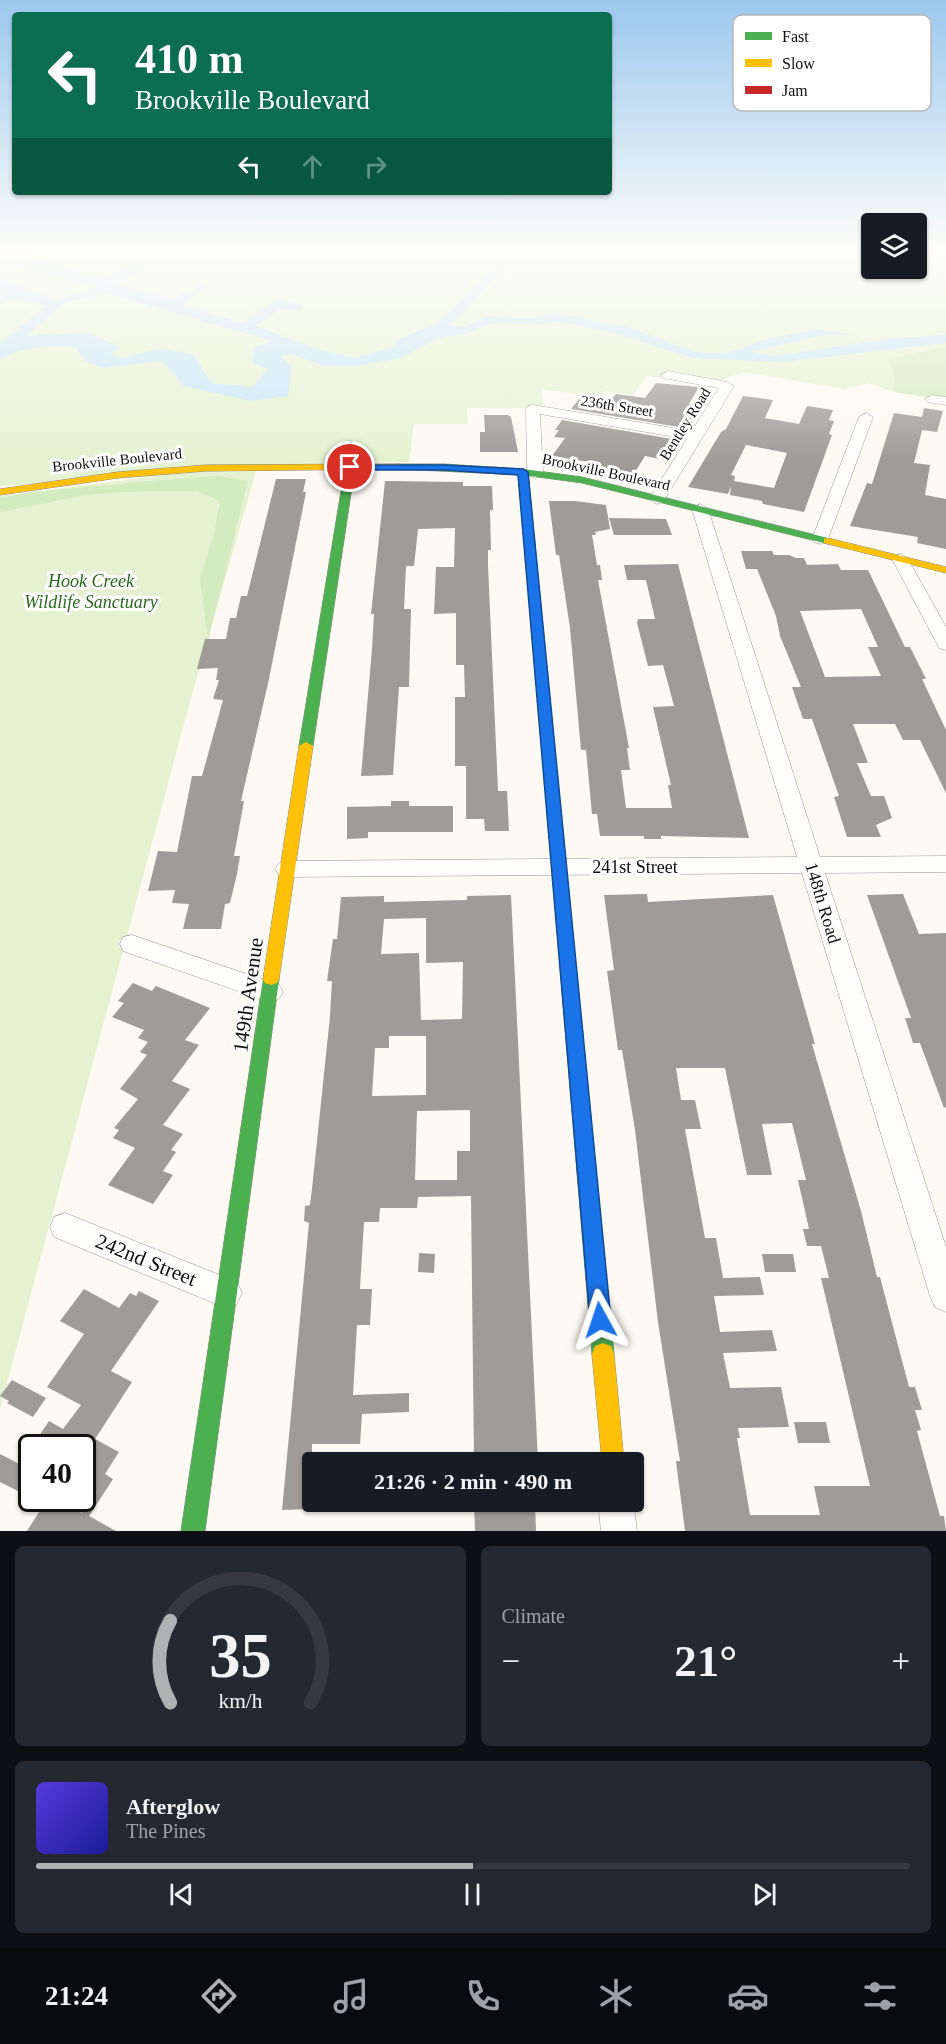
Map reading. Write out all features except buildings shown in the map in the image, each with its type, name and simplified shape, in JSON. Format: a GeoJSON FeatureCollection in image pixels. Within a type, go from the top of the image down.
{"type":"FeatureCollection","features":[{"type":"Feature","properties":{"kind":"street","name":"Bentley Road"},"geometry":{"type":"LineString","coordinates":[[657,499],[727,386],[668,375]]}},
{"type":"Feature","properties":{"kind":"street"},"geometry":{"type":"LineString","coordinates":[[932,399],[946,401]]}},
{"type":"Feature","properties":{"kind":"street","name":"236th Street"},"geometry":{"type":"LineString","coordinates":[[529,473],[533,409],[697,436]]}},
{"type":"Feature","properties":{"kind":"street"},"geometry":{"type":"LineString","coordinates":[[820,539],[866,417]]}},
{"type":"Feature","properties":{"kind":"street","name":"149th Avenue"},"geometry":{"type":"LineString","coordinates":[[193,1531],[287,869],[350,467]]}},
{"type":"Feature","properties":{"kind":"street","name":"Brookville Boulevard"},"geometry":{"type":"LineString","coordinates":[[0,492],[54,483],[182,469],[454,468],[529,473],[582,480],[946,570]]}},
{"type":"Feature","properties":{"kind":"street"},"geometry":{"type":"LineString","coordinates":[[529,473],[560,867],[612,1452]]}},
{"type":"Feature","properties":{"kind":"street","name":"148th Road"},"geometry":{"type":"LineString","coordinates":[[699,509],[946,1296]]}},
{"type":"Feature","properties":{"kind":"street"},"geometry":{"type":"LineString","coordinates":[[900,559],[946,644]]}},
{"type":"Feature","properties":{"kind":"street","name":"241st Street"},"geometry":{"type":"LineString","coordinates":[[287,869],[946,864]]}},
{"type":"Feature","properties":{"kind":"street"},"geometry":{"type":"LineString","coordinates":[[132,944],[270,992]]}},
{"type":"Feature","properties":{"kind":"street","name":"242nd Street"},"geometry":{"type":"LineString","coordinates":[[65,1227],[226,1293]]}},
{"type":"Feature","properties":{"kind":"street"},"geometry":{"type":"LineString","coordinates":[[617,1512],[619,1531]]}},
{"type":"Feature","properties":{"kind":"green space"},"geometry":{"type":"Polygon","coordinates":[[[0,319],[946,319],[946,400],[894,392],[869,383],[845,389],[744,372],[709,385],[647,376],[633,395],[604,391],[598,397],[541,389],[544,408],[467,408],[467,424],[414,424],[409,462],[0,486],[0,319]]]}},
{"type":"Feature","properties":{"kind":"green space"},"geometry":{"type":"Polygon","coordinates":[[[946,347],[946,400],[894,392],[894,378],[889,359],[946,347]]]}},
{"type":"Feature","properties":{"kind":"green space","name":"Hook Creek Wildlife Sanctuary"},"geometry":{"type":"Polygon","coordinates":[[[256,471],[189,705],[0,1409],[0,496],[174,474],[256,471]]]}},
{"type":"Feature","properties":{"kind":"green space"},"geometry":{"type":"Polygon","coordinates":[[[219,476],[248,481],[208,640],[200,578],[214,533],[220,501],[197,491],[148,491],[91,494],[0,512],[0,498],[34,492],[219,476]]]}},
{"type":"Feature","properties":{"kind":"water"},"geometry":{"type":"Polygon","coordinates":[[[30,319],[45,319],[26,336],[88,333],[120,347],[110,354],[122,358],[162,348],[194,355],[211,383],[253,387],[268,369],[252,363],[254,347],[272,341],[198,319],[230,319],[243,323],[248,319],[265,319],[256,326],[317,349],[354,358],[391,348],[401,338],[442,319],[456,319],[451,325],[464,327],[480,319],[589,319],[624,326],[699,353],[728,353],[767,339],[818,329],[856,335],[829,334],[749,352],[773,356],[895,338],[946,335],[946,343],[782,362],[693,358],[617,334],[558,321],[537,325],[494,323],[462,335],[442,337],[398,359],[355,366],[323,366],[292,354],[281,356],[291,366],[288,396],[251,401],[184,386],[162,361],[103,368],[85,361],[76,347],[28,349],[0,359],[0,343],[30,319]]]}},
{"type":"Feature","properties":{"kind":"traffic: fast"},"geometry":{"type":"LineString","coordinates":[[306,746],[350,467]]}},
{"type":"Feature","properties":{"kind":"traffic: fast"},"geometry":{"type":"LineString","coordinates":[[399,467],[444,467],[523,472],[582,480],[828,541]]}},
{"type":"Feature","properties":{"kind":"traffic: fast"},"geometry":{"type":"LineString","coordinates":[[557,845],[603,1354]]}},
{"type":"Feature","properties":{"kind":"traffic: fast"},"geometry":{"type":"LineString","coordinates":[[193,1531],[271,979]]}},
{"type":"Feature","properties":{"kind":"traffic: slow"},"geometry":{"type":"LineString","coordinates":[[0,492],[118,475],[206,468],[399,467]]}},
{"type":"Feature","properties":{"kind":"traffic: slow"},"geometry":{"type":"LineString","coordinates":[[828,541],[946,570]]}},
{"type":"Feature","properties":{"kind":"traffic: slow"},"geometry":{"type":"LineString","coordinates":[[271,979],[306,746]]}},
{"type":"Feature","properties":{"kind":"traffic: slow"},"geometry":{"type":"LineString","coordinates":[[603,1354],[612,1452]]}},
{"type":"Feature","properties":{"kind":"traffic: jam"},"geometry":{"type":"LineString","coordinates":[[523,472],[557,845]]}},
{"type":"Feature","properties":{"kind":"route"},"geometry":{"type":"LineString","coordinates":[[350,467],[486,469],[523,472],[600,1320]]}}]}
